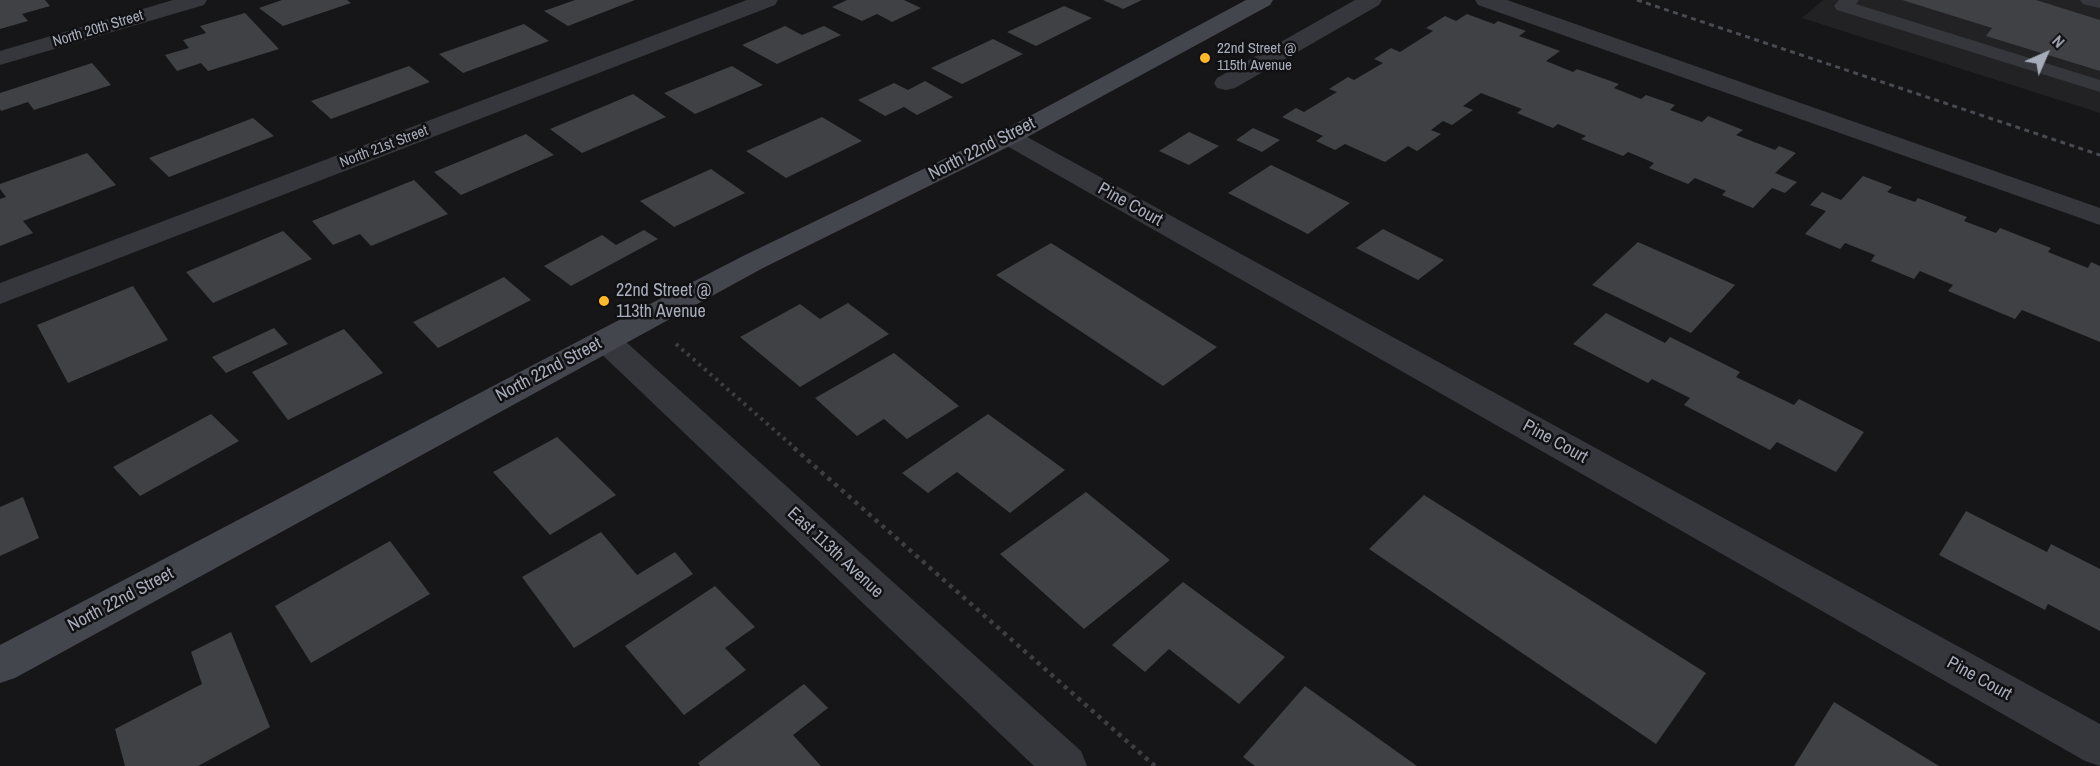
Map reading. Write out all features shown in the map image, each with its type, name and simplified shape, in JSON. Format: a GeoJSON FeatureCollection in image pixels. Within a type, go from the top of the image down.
{"type":"FeatureCollection","features":[{"type":"Feature","properties":{"kind":"street","name":"North 20th Street"},"geometry":{"type":"LineString","coordinates":[[0,58],[196,0]]}},
{"type":"Feature","properties":{"kind":"street","name":"North 21st Street"},"geometry":{"type":"LineString","coordinates":[[0,294],[731,5],[767,0]]}},
{"type":"Feature","properties":{"kind":"street","name":"North 22nd Street"},"geometry":{"type":"LineString","coordinates":[[0,665],[753,262],[1009,137],[1262,0]]}},
{"type":"Feature","properties":{"kind":"street"},"geometry":{"type":"LineString","coordinates":[[1226,83],[1371,0]]}},
{"type":"Feature","properties":{"kind":"street"},"geometry":{"type":"LineString","coordinates":[[1486,0],[2100,217]]}},
{"type":"Feature","properties":{"kind":"street","name":"Pine Court"},"geometry":{"type":"LineString","coordinates":[[1009,137],[2100,747]]}},
{"type":"Feature","properties":{"kind":"street","name":"East 113th Avenue"},"geometry":{"type":"LineString","coordinates":[[605,340],[1065,766]]}},
{"type":"Feature","properties":{"kind":"lane"},"geometry":{"type":"LineString","coordinates":[[1850,0],[1843,6],[2100,86]]}},
{"type":"Feature","properties":{"kind":"lane"},"geometry":{"type":"LineString","coordinates":[[2089,0],[2100,3]]}},
{"type":"Feature","properties":{"kind":"path"},"geometry":{"type":"LineString","coordinates":[[684,337],[674,342],[1155,766]]}},
{"type":"Feature","properties":{"kind":"shaded area"},"geometry":{"type":"Polygon","coordinates":[[[1823,0],[2100,0],[2100,113],[1802,18],[1823,0]]]}},
{"type":"Feature","properties":{"kind":"building"},"geometry":{"type":"Polygon","coordinates":[[[0,0],[45,0],[50,6],[22,14],[28,21],[0,29],[0,0]]]}},
{"type":"Feature","properties":{"kind":"building"},"geometry":{"type":"Polygon","coordinates":[[[282,0],[347,0],[351,3],[283,26],[259,8],[282,0]]]}},
{"type":"Feature","properties":{"kind":"building"},"geometry":{"type":"Polygon","coordinates":[[[575,0],[635,0],[568,26],[544,11],[575,0]]]}},
{"type":"Feature","properties":{"kind":"building"},"geometry":{"type":"Polygon","coordinates":[[[847,0],[904,0],[921,8],[892,22],[877,14],[862,21],[832,7],[847,0]]]}},
{"type":"Feature","properties":{"kind":"building"},"geometry":{"type":"Polygon","coordinates":[[[1103,0],[1142,0],[1123,9],[1103,0]]]}},
{"type":"Feature","properties":{"kind":"building"},"geometry":{"type":"Polygon","coordinates":[[[1902,0],[2036,0],[2100,20],[2100,71],[1986,36],[1992,28],[1902,0]]]}},
{"type":"Feature","properties":{"kind":"building"},"geometry":{"type":"Polygon","coordinates":[[[1064,6],[1092,18],[1036,46],[1007,32],[1064,6]]]}},
{"type":"Feature","properties":{"kind":"building"},"geometry":{"type":"Polygon","coordinates":[[[245,13],[279,49],[208,71],[201,63],[177,71],[165,55],[189,48],[183,40],[206,33],[200,26],[245,13]]]}},
{"type":"Feature","properties":{"kind":"building"},"geometry":{"type":"Polygon","coordinates":[[[1467,14],[1494,24],[1498,21],[1526,31],[1519,36],[1560,51],[1546,61],[1573,72],[1577,69],[1619,84],[1614,88],[1641,99],[1646,95],[1675,105],[1670,110],[1702,122],[1708,116],[1743,130],[1736,135],[1775,150],[1779,146],[1796,153],[1775,173],[1797,182],[1785,193],[1772,188],[1753,208],[1722,195],[1726,191],[1695,178],[1688,184],[1649,168],[1654,163],[1628,152],[1623,156],[1581,139],[1586,136],[1558,124],[1553,128],[1517,113],[1522,109],[1481,93],[1463,106],[1473,110],[1452,125],[1443,121],[1431,130],[1441,134],[1417,151],[1408,146],[1385,162],[1345,144],[1335,150],[1316,141],[1323,136],[1282,117],[1296,108],[1304,112],[1337,92],[1329,89],[1348,77],[1354,80],[1383,63],[1374,59],[1391,48],[1400,52],[1433,31],[1426,28],[1445,16],[1456,21],[1467,14]]]}},
{"type":"Feature","properties":{"kind":"building"},"geometry":{"type":"Polygon","coordinates":[[[524,24],[549,41],[463,73],[439,54],[524,24]]]}},
{"type":"Feature","properties":{"kind":"building"},"geometry":{"type":"Polygon","coordinates":[[[785,26],[802,35],[824,26],[841,35],[777,64],[742,45],[785,26]]]}},
{"type":"Feature","properties":{"kind":"building"},"geometry":{"type":"Polygon","coordinates":[[[993,39],[1023,54],[962,84],[931,68],[993,39]]]}},
{"type":"Feature","properties":{"kind":"building"},"geometry":{"type":"Polygon","coordinates":[[[92,63],[111,85],[34,110],[28,102],[1,111],[0,93],[92,63]]]}},
{"type":"Feature","properties":{"kind":"building"},"geometry":{"type":"Polygon","coordinates":[[[409,66],[430,82],[331,119],[311,101],[409,66]]]}},
{"type":"Feature","properties":{"kind":"building"},"geometry":{"type":"Polygon","coordinates":[[[732,66],[763,85],[695,114],[664,93],[732,66]]]}},
{"type":"Feature","properties":{"kind":"building"},"geometry":{"type":"Polygon","coordinates":[[[925,81],[953,97],[917,115],[904,107],[885,116],[858,100],[894,83],[908,90],[925,81]]]}},
{"type":"Feature","properties":{"kind":"building"},"geometry":{"type":"Polygon","coordinates":[[[633,94],[666,117],[582,153],[550,129],[633,94]]]}},
{"type":"Feature","properties":{"kind":"building"},"geometry":{"type":"Polygon","coordinates":[[[822,117],[862,141],[786,178],[746,151],[822,117]]]}},
{"type":"Feature","properties":{"kind":"building"},"geometry":{"type":"Polygon","coordinates":[[[253,118],[274,136],[169,177],[149,158],[253,118]]]}},
{"type":"Feature","properties":{"kind":"building"},"geometry":{"type":"Polygon","coordinates":[[[1253,128],[1280,140],[1262,152],[1236,140],[1253,128]]]}},
{"type":"Feature","properties":{"kind":"building"},"geometry":{"type":"Polygon","coordinates":[[[1189,132],[1219,146],[1189,165],[1159,151],[1189,132]]]}},
{"type":"Feature","properties":{"kind":"building"},"geometry":{"type":"Polygon","coordinates":[[[526,134],[554,155],[461,195],[434,172],[526,134]]]}},
{"type":"Feature","properties":{"kind":"building"},"geometry":{"type":"Polygon","coordinates":[[[87,153],[116,185],[23,221],[33,233],[0,246],[0,199],[6,197],[0,189],[0,184],[87,153]]]}},
{"type":"Feature","properties":{"kind":"building"},"geometry":{"type":"Polygon","coordinates":[[[1271,165],[1350,203],[1308,234],[1228,193],[1271,165]]]}},
{"type":"Feature","properties":{"kind":"building"},"geometry":{"type":"Polygon","coordinates":[[[711,169],[745,193],[674,227],[640,201],[711,169]]]}},
{"type":"Feature","properties":{"kind":"building"},"geometry":{"type":"Polygon","coordinates":[[[1863,176],[1892,187],[1887,192],[1915,202],[1918,198],[1967,217],[1964,221],[1996,233],[2000,228],[2051,248],[2048,252],[2088,268],[2091,262],[2100,266],[2100,342],[2022,310],[2015,319],[1948,291],[1953,285],[1920,271],[1914,279],[1871,261],[1875,255],[1845,243],[1840,249],[1805,234],[1826,211],[1810,205],[1822,192],[1841,200],[1863,176]]]}},
{"type":"Feature","properties":{"kind":"building"},"geometry":{"type":"Polygon","coordinates":[[[414,180],[448,214],[371,246],[360,234],[333,245],[312,221],[414,180]]]}},
{"type":"Feature","properties":{"kind":"building"},"geometry":{"type":"Polygon","coordinates":[[[1383,229],[1444,260],[1418,280],[1356,248],[1383,229]]]}},
{"type":"Feature","properties":{"kind":"building"},"geometry":{"type":"Polygon","coordinates":[[[644,230],[658,239],[571,286],[544,266],[602,235],[616,245],[644,230]]]}},
{"type":"Feature","properties":{"kind":"building"},"geometry":{"type":"Polygon","coordinates":[[[283,231],[312,259],[213,303],[186,272],[283,231]]]}},
{"type":"Feature","properties":{"kind":"building"},"geometry":{"type":"Polygon","coordinates":[[[1638,242],[1735,285],[1691,333],[1592,285],[1638,242]]]}},
{"type":"Feature","properties":{"kind":"building"},"geometry":{"type":"Polygon","coordinates":[[[1051,243],[1217,347],[1163,386],[996,275],[1051,243]]]}},
{"type":"Feature","properties":{"kind":"building"},"geometry":{"type":"Polygon","coordinates":[[[504,277],[531,300],[438,348],[413,322],[504,277]]]}},
{"type":"Feature","properties":{"kind":"building"},"geometry":{"type":"Polygon","coordinates":[[[133,286],[168,340],[68,383],[37,325],[133,286]]]}},
{"type":"Feature","properties":{"kind":"building"},"geometry":{"type":"Polygon","coordinates":[[[848,303],[889,334],[800,387],[740,337],[800,304],[820,319],[848,303]]]}},
{"type":"Feature","properties":{"kind":"building"},"geometry":{"type":"Polygon","coordinates":[[[1606,313],[1665,343],[1670,337],[1740,372],[1736,377],[1794,405],[1799,399],[1864,432],[1836,472],[1777,442],[1770,450],[1684,405],[1690,398],[1652,379],[1648,383],[1573,344],[1606,313]]]}},
{"type":"Feature","properties":{"kind":"building"},"geometry":{"type":"Polygon","coordinates":[[[274,328],[288,344],[226,373],[212,357],[274,328]]]}},
{"type":"Feature","properties":{"kind":"building"},"geometry":{"type":"Polygon","coordinates":[[[344,329],[383,373],[288,420],[252,372],[344,329]]]}},
{"type":"Feature","properties":{"kind":"building"},"geometry":{"type":"Polygon","coordinates":[[[894,353],[959,406],[907,439],[884,419],[857,436],[815,398],[894,353]]]}},
{"type":"Feature","properties":{"kind":"building"},"geometry":{"type":"Polygon","coordinates":[[[211,414],[239,441],[140,496],[113,467],[211,414]]]}},
{"type":"Feature","properties":{"kind":"building"},"geometry":{"type":"Polygon","coordinates":[[[988,414],[1065,470],[1010,513],[957,472],[928,493],[902,473],[988,414]]]}},
{"type":"Feature","properties":{"kind":"building"},"geometry":{"type":"Polygon","coordinates":[[[557,437],[616,495],[550,535],[493,472],[557,437]]]}},
{"type":"Feature","properties":{"kind":"building"},"geometry":{"type":"Polygon","coordinates":[[[1086,492],[1170,560],[1084,629],[1000,554],[1086,492]]]}},
{"type":"Feature","properties":{"kind":"building"},"geometry":{"type":"Polygon","coordinates":[[[1424,495],[1706,673],[1656,744],[1369,549],[1424,495]]]}},
{"type":"Feature","properties":{"kind":"building"},"geometry":{"type":"Polygon","coordinates":[[[23,497],[39,538],[0,556],[0,507],[23,497]]]}},
{"type":"Feature","properties":{"kind":"building"},"geometry":{"type":"Polygon","coordinates":[[[1966,511],[2047,552],[2051,544],[2100,569],[2100,631],[2048,604],[2045,610],[1939,555],[1966,511]]]}},
{"type":"Feature","properties":{"kind":"building"},"geometry":{"type":"Polygon","coordinates":[[[601,532],[637,575],[675,552],[693,574],[574,648],[522,577],[601,532]]]}},
{"type":"Feature","properties":{"kind":"building"},"geometry":{"type":"Polygon","coordinates":[[[390,541],[430,594],[311,663],[275,606],[390,541]]]}},
{"type":"Feature","properties":{"kind":"building"},"geometry":{"type":"Polygon","coordinates":[[[1183,582],[1285,657],[1239,704],[1169,649],[1145,672],[1112,645],[1183,582]]]}},
{"type":"Feature","properties":{"kind":"building"},"geometry":{"type":"Polygon","coordinates":[[[715,586],[755,627],[725,648],[746,670],[684,715],[625,646],[715,586]]]}},
{"type":"Feature","properties":{"kind":"building"},"geometry":{"type":"Polygon","coordinates":[[[231,632],[270,727],[198,766],[125,766],[115,729],[202,684],[191,652],[231,632]]]}},
{"type":"Feature","properties":{"kind":"building"},"geometry":{"type":"Polygon","coordinates":[[[804,684],[828,708],[793,735],[821,766],[700,766],[698,763],[804,684]]]}},
{"type":"Feature","properties":{"kind":"building"},"geometry":{"type":"Polygon","coordinates":[[[1305,686],[1417,766],[1255,766],[1243,757],[1305,686]]]}},
{"type":"Feature","properties":{"kind":"building"},"geometry":{"type":"Polygon","coordinates":[[[1834,702],[1939,766],[1794,766],[1834,702]]]}},
{"type":"Feature","properties":{"kind":"railway"},"geometry":{"type":"LineString","coordinates":[[1637,0],[2100,155]]}},
{"type":"Feature","properties":{"kind":"place","name":"22nd Street @ 115th Avenue"},"geometry":{"type":"Point","coordinates":[1205,58]}},
{"type":"Feature","properties":{"kind":"place","name":"22nd Street @ 113th Avenue"},"geometry":{"type":"Point","coordinates":[604,301]}}]}
